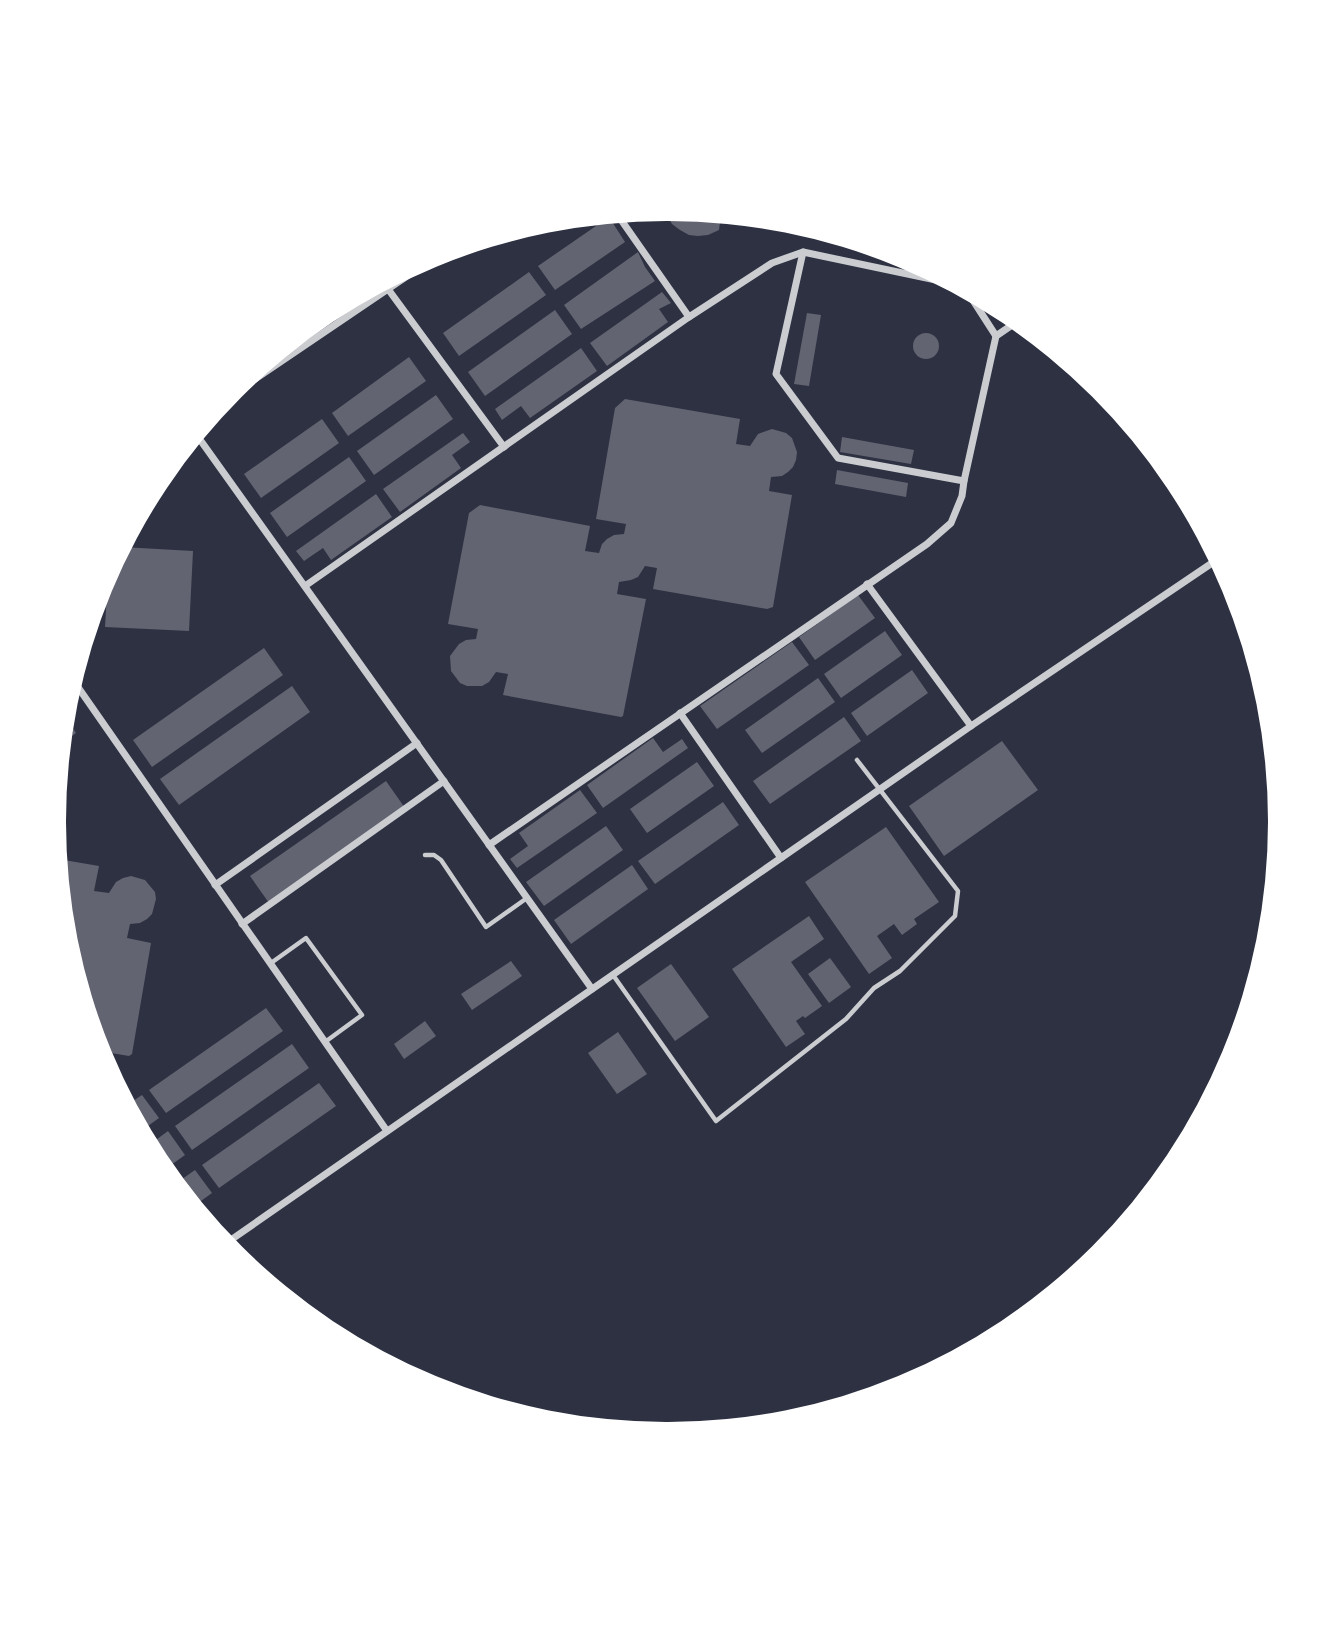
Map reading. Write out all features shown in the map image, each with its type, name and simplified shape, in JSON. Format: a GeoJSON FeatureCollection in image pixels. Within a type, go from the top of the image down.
{"type":"FeatureCollection","features":[{"type":"Feature","properties":{"kind":"street"},"geometry":{"type":"LineString","coordinates":[[623,223],[689,317]]}},
{"type":"Feature","properties":{"kind":"street"},"geometry":{"type":"LineString","coordinates":[[803,252],[776,374],[838,457],[964,481]]}},
{"type":"Feature","properties":{"kind":"street"},"geometry":{"type":"LineString","coordinates":[[305,586],[689,317],[772,263],[803,252],[917,276]]}},
{"type":"Feature","properties":{"kind":"street"},"geometry":{"type":"LineString","coordinates":[[388,290],[504,447]]}},
{"type":"Feature","properties":{"kind":"street"},"geometry":{"type":"LineString","coordinates":[[283,360],[382,293]]}},
{"type":"Feature","properties":{"kind":"street"},"geometry":{"type":"LineString","coordinates":[[978,308],[996,336]]}},
{"type":"Feature","properties":{"kind":"street"},"geometry":{"type":"LineString","coordinates":[[489,845],[927,544],[951,523],[961,496],[996,336],[1009,327]]}},
{"type":"Feature","properties":{"kind":"street"},"geometry":{"type":"LineString","coordinates":[[202,443],[592,989]]}},
{"type":"Feature","properties":{"kind":"street"},"geometry":{"type":"LineString","coordinates":[[234,1237],[971,726],[1210,565]]}},
{"type":"Feature","properties":{"kind":"street"},"geometry":{"type":"LineString","coordinates":[[867,584],[971,726]]}},
{"type":"Feature","properties":{"kind":"street"},"geometry":{"type":"LineString","coordinates":[[81,691],[387,1131]]}},
{"type":"Feature","properties":{"kind":"street"},"geometry":{"type":"LineString","coordinates":[[680,713],[781,858]]}},
{"type":"Feature","properties":{"kind":"street"},"geometry":{"type":"LineString","coordinates":[[215,885],[417,744]]}},
{"type":"Feature","properties":{"kind":"street"},"geometry":{"type":"LineString","coordinates":[[242,924],[444,782]]}},
{"type":"Feature","properties":{"kind":"lane"},"geometry":{"type":"LineString","coordinates":[[613,975],[716,1121],[846,1019],[874,988],[900,971],[955,916],[958,891],[858,760]]}},
{"type":"Feature","properties":{"kind":"lane"},"geometry":{"type":"LineString","coordinates":[[425,855],[434,855],[441,860],[486,927],[527,898]]}},
{"type":"Feature","properties":{"kind":"lane"},"geometry":{"type":"LineString","coordinates":[[270,964],[306,939],[362,1015],[324,1042]]}},
{"type":"Feature","properties":{"kind":"building"},"geometry":{"type":"Polygon","coordinates":[[[670,221],[720,223],[719,230],[698,236],[689,235],[670,221]]]}},
{"type":"Feature","properties":{"kind":"building"},"geometry":{"type":"Polygon","coordinates":[[[613,224],[625,242],[555,290],[538,266],[597,225],[613,224]]]}},
{"type":"Feature","properties":{"kind":"building"},"geometry":{"type":"Polygon","coordinates":[[[638,252],[655,281],[581,329],[564,305],[638,252]]]}},
{"type":"Feature","properties":{"kind":"building"},"geometry":{"type":"Polygon","coordinates":[[[529,272],[546,295],[459,356],[443,333],[529,272]]]}},
{"type":"Feature","properties":{"kind":"building"},"geometry":{"type":"Polygon","coordinates":[[[662,292],[671,303],[659,309],[668,322],[607,366],[590,343],[662,292]]]}},
{"type":"Feature","properties":{"kind":"building"},"geometry":{"type":"Polygon","coordinates":[[[555,310],[572,334],[485,396],[468,372],[555,310]]]}},
{"type":"Feature","properties":{"kind":"building"},"geometry":{"type":"Polygon","coordinates":[[[807,313],[821,315],[809,386],[794,384],[807,313]]]}},
{"type":"Feature","properties":{"kind":"building"},"geometry":{"type":"Polygon","coordinates":[[[926,333],[936,336],[939,346],[936,356],[926,359],[916,356],[913,346],[916,336],[926,333]]]}},
{"type":"Feature","properties":{"kind":"building"},"geometry":{"type":"Polygon","coordinates":[[[581,348],[597,371],[530,418],[521,406],[502,420],[495,409],[581,348]]]}},
{"type":"Feature","properties":{"kind":"building"},"geometry":{"type":"Polygon","coordinates":[[[409,357],[426,381],[348,436],[332,413],[409,357]]]}},
{"type":"Feature","properties":{"kind":"building"},"geometry":{"type":"Polygon","coordinates":[[[436,395],[453,419],[374,475],[357,451],[436,395]]]}},
{"type":"Feature","properties":{"kind":"building"},"geometry":{"type":"Polygon","coordinates":[[[625,399],[740,419],[736,444],[750,446],[758,434],[772,429],[792,438],[797,452],[793,467],[782,476],[771,477],[769,491],[792,495],[773,607],[767,609],[653,589],[657,568],[645,566],[638,577],[619,582],[617,594],[646,599],[621,717],[503,695],[508,674],[496,672],[489,682],[482,686],[460,683],[451,671],[450,656],[459,644],[476,639],[478,629],[448,624],[469,513],[480,505],[590,526],[585,551],[599,553],[607,539],[624,534],[626,524],[596,519],[615,408],[625,399]]]}},
{"type":"Feature","properties":{"kind":"building"},"geometry":{"type":"Polygon","coordinates":[[[322,419],[339,443],[261,498],[244,474],[322,419]]]}},
{"type":"Feature","properties":{"kind":"building"},"geometry":{"type":"Polygon","coordinates":[[[463,433],[470,442],[452,455],[461,468],[400,512],[383,489],[463,433]]]}},
{"type":"Feature","properties":{"kind":"building"},"geometry":{"type":"Polygon","coordinates":[[[842,437],[914,450],[911,464],[840,452],[842,437]]]}},
{"type":"Feature","properties":{"kind":"building"},"geometry":{"type":"Polygon","coordinates":[[[349,457],[366,481],[287,537],[270,513],[349,457]]]}},
{"type":"Feature","properties":{"kind":"building"},"geometry":{"type":"Polygon","coordinates":[[[837,470],[908,483],[906,497],[835,484],[837,470]]]}},
{"type":"Feature","properties":{"kind":"building"},"geometry":{"type":"Polygon","coordinates":[[[376,494],[392,517],[331,560],[323,548],[304,561],[296,551],[376,494]]]}},
{"type":"Feature","properties":{"kind":"building"},"geometry":{"type":"Polygon","coordinates":[[[133,548],[193,551],[189,631],[105,627],[106,607],[133,548]]]}},
{"type":"Feature","properties":{"kind":"building"},"geometry":{"type":"Polygon","coordinates":[[[858,595],[875,618],[815,660],[799,637],[858,595]]]}},
{"type":"Feature","properties":{"kind":"building"},"geometry":{"type":"Polygon","coordinates":[[[885,631],[902,655],[841,698],[824,674],[885,631]]]}},
{"type":"Feature","properties":{"kind":"building"},"geometry":{"type":"Polygon","coordinates":[[[792,642],[809,665],[717,729],[700,706],[792,642]]]}},
{"type":"Feature","properties":{"kind":"building"},"geometry":{"type":"Polygon","coordinates":[[[264,648],[283,675],[152,767],[133,740],[264,648]]]}},
{"type":"Feature","properties":{"kind":"building"},"geometry":{"type":"Polygon","coordinates":[[[912,670],[928,693],[867,736],[851,713],[912,670]]]}},
{"type":"Feature","properties":{"kind":"building"},"geometry":{"type":"Polygon","coordinates":[[[818,678],[835,702],[762,753],[745,730],[818,678]]]}},
{"type":"Feature","properties":{"kind":"building"},"geometry":{"type":"Polygon","coordinates":[[[292,686],[310,712],[179,805],[160,779],[292,686]]]}},
{"type":"Feature","properties":{"kind":"building"},"geometry":{"type":"Polygon","coordinates":[[[844,717],[861,741],[770,804],[753,781],[844,717]]]}},
{"type":"Feature","properties":{"kind":"building"},"geometry":{"type":"Polygon","coordinates":[[[653,738],[663,752],[682,739],[688,748],[603,808],[587,785],[653,738]]]}},
{"type":"Feature","properties":{"kind":"building"},"geometry":{"type":"Polygon","coordinates":[[[1002,741],[1038,790],[944,856],[909,806],[1002,741]]]}},
{"type":"Feature","properties":{"kind":"building"},"geometry":{"type":"Polygon","coordinates":[[[697,762],[714,786],[647,833],[630,809],[697,762]]]}},
{"type":"Feature","properties":{"kind":"building"},"geometry":{"type":"Polygon","coordinates":[[[386,781],[405,808],[269,903],[250,876],[386,781]]]}},
{"type":"Feature","properties":{"kind":"building"},"geometry":{"type":"Polygon","coordinates":[[[580,790],[597,813],[517,868],[510,859],[528,846],[519,833],[580,790]]]}},
{"type":"Feature","properties":{"kind":"building"},"geometry":{"type":"Polygon","coordinates":[[[723,802],[739,825],[655,884],[638,861],[723,802]]]}},
{"type":"Feature","properties":{"kind":"building"},"geometry":{"type":"Polygon","coordinates":[[[606,826],[623,850],[544,906],[526,882],[606,826]]]}},
{"type":"Feature","properties":{"kind":"building"},"geometry":{"type":"Polygon","coordinates":[[[886,827],[939,902],[914,919],[917,924],[902,935],[894,924],[877,936],[892,958],[869,974],[805,882],[886,827]]]}},
{"type":"Feature","properties":{"kind":"building"},"geometry":{"type":"Polygon","coordinates":[[[68,861],[99,866],[94,891],[109,893],[116,882],[131,876],[145,880],[155,892],[152,914],[140,923],[130,924],[127,938],[151,943],[132,1054],[129,1056],[113,1053],[98,1015],[78,939],[68,861]]]}},
{"type":"Feature","properties":{"kind":"building"},"geometry":{"type":"Polygon","coordinates":[[[632,865],[648,889],[571,944],[554,920],[632,865]]]}},
{"type":"Feature","properties":{"kind":"building"},"geometry":{"type":"Polygon","coordinates":[[[809,916],[824,939],[791,962],[822,1006],[796,1021],[805,1034],[786,1047],[732,969],[809,916]]]}},
{"type":"Feature","properties":{"kind":"building"},"geometry":{"type":"Polygon","coordinates":[[[830,958],[851,987],[829,1003],[808,974],[830,958]]]}},
{"type":"Feature","properties":{"kind":"building"},"geometry":{"type":"Polygon","coordinates":[[[511,961],[522,976],[472,1010],[461,994],[511,961]]]}},
{"type":"Feature","properties":{"kind":"building"},"geometry":{"type":"Polygon","coordinates":[[[671,964],[709,1017],[675,1041],[637,988],[671,964]]]}},
{"type":"Feature","properties":{"kind":"building"},"geometry":{"type":"Polygon","coordinates":[[[266,1008],[283,1031],[166,1113],[149,1090],[266,1008]]]}},
{"type":"Feature","properties":{"kind":"building"},"geometry":{"type":"Polygon","coordinates":[[[425,1021],[436,1036],[404,1059],[394,1044],[425,1021]]]}},
{"type":"Feature","properties":{"kind":"building"},"geometry":{"type":"Polygon","coordinates":[[[618,1032],[647,1074],[617,1094],[588,1053],[618,1032]]]}},
{"type":"Feature","properties":{"kind":"building"},"geometry":{"type":"Polygon","coordinates":[[[292,1044],[309,1068],[192,1150],[175,1126],[292,1044]]]}},
{"type":"Feature","properties":{"kind":"building"},"geometry":{"type":"Polygon","coordinates":[[[319,1083],[336,1106],[219,1188],[202,1165],[319,1083]]]}},
{"type":"Feature","properties":{"kind":"building"},"geometry":{"type":"Polygon","coordinates":[[[142,1095],[159,1118],[149,1125],[135,1100],[142,1095]]]}},
{"type":"Feature","properties":{"kind":"building"},"geometry":{"type":"Polygon","coordinates":[[[168,1131],[185,1155],[174,1163],[158,1139],[168,1131]]]}},
{"type":"Feature","properties":{"kind":"building"},"geometry":{"type":"Polygon","coordinates":[[[195,1170],[212,1193],[202,1200],[184,1178],[195,1170]]]}}]}
